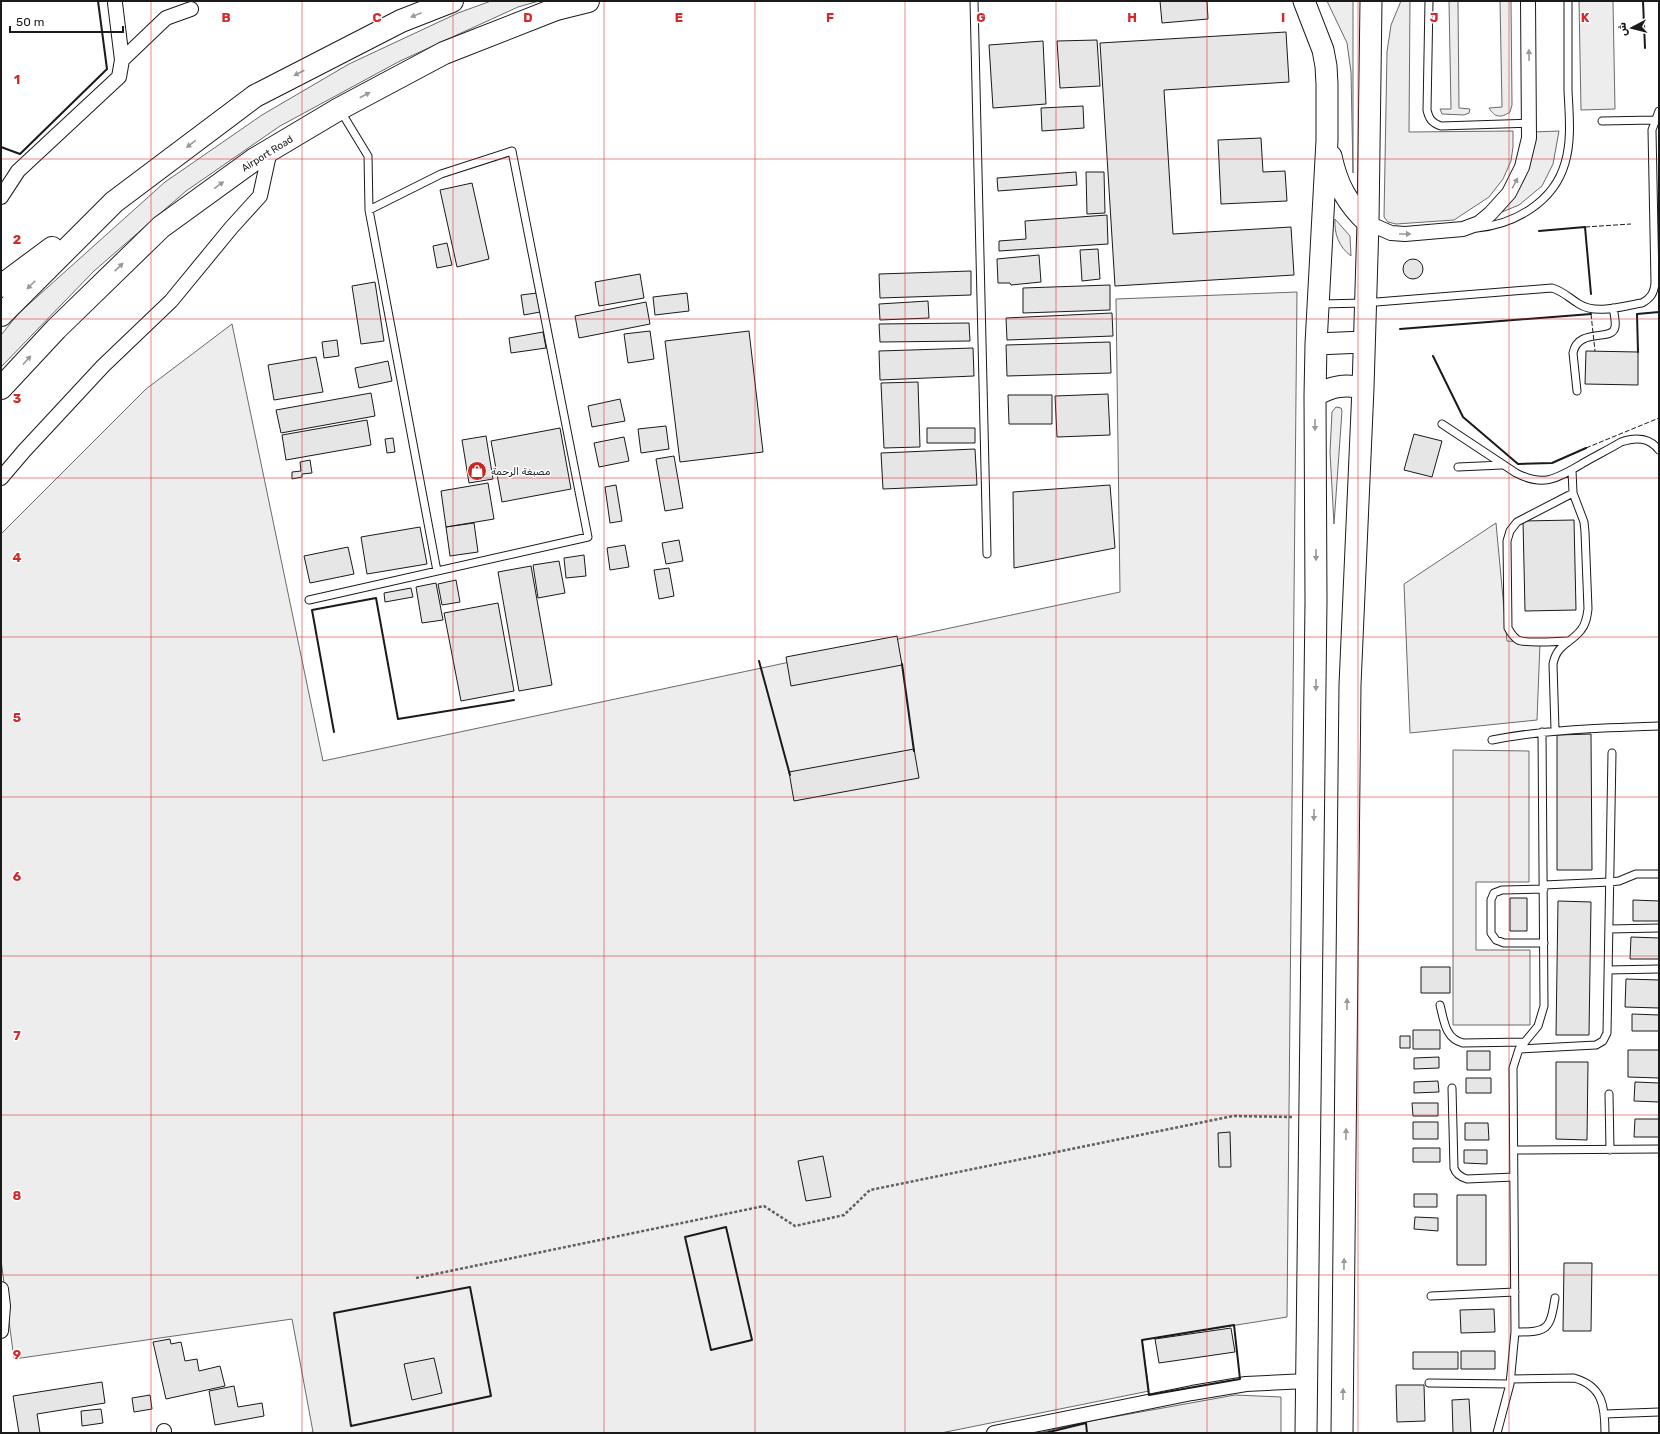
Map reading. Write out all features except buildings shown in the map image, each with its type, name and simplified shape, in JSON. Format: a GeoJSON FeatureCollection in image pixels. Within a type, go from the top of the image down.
{"type":"FeatureCollection","features":[{"type":"Feature","properties":{"kind":"highway"},"geometry":{"type":"LineString","coordinates":[[1,286],[255,96],[401,21],[452,1]]}},
{"type":"Feature","properties":{"kind":"highway","name":"Airport Road"},"geometry":{"type":"LineString","coordinates":[[1,388],[56,329],[161,227],[255,159],[340,109],[444,54],[556,10],[588,1]]}},
{"type":"Feature","properties":{"kind":"highway"},"geometry":{"type":"LineString","coordinates":[[1,315],[114,202]]}},
{"type":"Feature","properties":{"kind":"main road"},"geometry":{"type":"LineString","coordinates":[[1304,1],[1318,33],[1326,66],[1327,140],[1316,344],[1315,396],[1316,601],[1311,1118],[1306,1433]]}},
{"type":"Feature","properties":{"kind":"main road"},"geometry":{"type":"LineString","coordinates":[[1342,1433],[1350,685],[1354,556],[1363,388],[1364,303],[1368,224],[1371,1]]}},
{"type":"Feature","properties":{"kind":"main road"},"geometry":{"type":"LineString","coordinates":[[1327,140],[1334,172],[1340,186],[1347,200],[1368,224]]}},
{"type":"Feature","properties":{"kind":"main road"},"geometry":{"type":"LineString","coordinates":[[1316,344],[1364,342]]}},
{"type":"Feature","properties":{"kind":"main road"},"geometry":{"type":"LineString","coordinates":[[1315,396],[1330,388],[1338,386],[1354,386],[1363,388]]}},
{"type":"Feature","properties":{"kind":"street"},"geometry":{"type":"LineString","coordinates":[[1368,224],[1391,233],[1404,234],[1463,229],[1479,222],[1490,214],[1509,193],[1516,181],[1526,152],[1530,123],[1528,1]]}},
{"type":"Feature","properties":{"kind":"street"},"geometry":{"type":"LineString","coordinates":[[1,196],[18,170],[119,77],[122,60],[115,3]]}},
{"type":"Feature","properties":{"kind":"street"},"geometry":{"type":"LineString","coordinates":[[122,60],[166,18],[191,9]]}},
{"type":"Feature","properties":{"kind":"street"},"geometry":{"type":"LineString","coordinates":[[1,478],[103,366],[171,301],[231,228],[260,196],[270,150]]}},
{"type":"Feature","properties":{"kind":"street"},"geometry":{"type":"LineString","coordinates":[[1,1289],[3,1306],[1,1331]]}},
{"type":"Feature","properties":{"kind":"street"},"geometry":{"type":"LineString","coordinates":[[994,1433],[1199,1391],[1246,1384],[1307,1381]]}},
{"type":"Feature","properties":{"kind":"lane"},"geometry":{"type":"LineString","coordinates":[[974,1],[987,554]]}},
{"type":"Feature","properties":{"kind":"lane"},"geometry":{"type":"LineString","coordinates":[[1429,1],[1428,110],[1431,120],[1441,126],[1530,123]]}},
{"type":"Feature","properties":{"kind":"lane"},"geometry":{"type":"LineString","coordinates":[[1463,229],[1500,224],[1527,212],[1540,202],[1550,191],[1565,163],[1569,134],[1568,1]]}},
{"type":"Feature","properties":{"kind":"lane"},"geometry":{"type":"LineString","coordinates":[[340,109],[368,156],[369,210],[437,571]]}},
{"type":"Feature","properties":{"kind":"lane"},"geometry":{"type":"LineString","coordinates":[[1318,304],[1364,303],[1552,288],[1560,290],[1586,308],[1613,308],[1642,303],[1652,295],[1655,290],[1652,130],[1654,120],[1659,111]]}},
{"type":"Feature","properties":{"kind":"lane"},"geometry":{"type":"LineString","coordinates":[[1602,121],[1654,120]]}},
{"type":"Feature","properties":{"kind":"lane"},"geometry":{"type":"LineString","coordinates":[[309,600],[588,537],[512,151],[441,174],[369,210]]}},
{"type":"Feature","properties":{"kind":"lane"},"geometry":{"type":"LineString","coordinates":[[1577,391],[1573,353],[1574,348],[1577,343],[1585,337],[1608,334],[1613,331],[1615,326],[1613,308]]}},
{"type":"Feature","properties":{"kind":"lane"},"geometry":{"type":"LineString","coordinates":[[1442,424],[1523,477],[1540,481],[1556,478],[1622,442],[1631,439],[1640,438],[1649,441],[1659,450]]}},
{"type":"Feature","properties":{"kind":"lane"},"geometry":{"type":"LineString","coordinates":[[1458,467],[1503,465]]}},
{"type":"Feature","properties":{"kind":"lane"},"geometry":{"type":"LineString","coordinates":[[1555,730],[1553,664],[1558,650],[1582,629],[1586,620],[1588,609],[1584,522],[1573,493],[1572,470]]}},
{"type":"Feature","properties":{"kind":"lane"},"geometry":{"type":"LineString","coordinates":[[1569,641],[1522,642],[1514,637],[1508,628],[1507,541],[1510,531],[1517,522],[1573,493]]}},
{"type":"Feature","properties":{"kind":"lane"},"geometry":{"type":"LineString","coordinates":[[1492,740],[1555,730],[1659,726]]}},
{"type":"Feature","properties":{"kind":"lane"},"geometry":{"type":"LineString","coordinates":[[1496,1433],[1511,1381],[1515,1332],[1513,1068],[1519,1049],[1538,1026],[1544,1006],[1542,732]]}},
{"type":"Feature","properties":{"kind":"lane"},"geometry":{"type":"LineString","coordinates":[[1519,1049],[1596,1045],[1603,1041],[1607,1033],[1612,753]]}},
{"type":"Feature","properties":{"kind":"lane"},"geometry":{"type":"LineString","coordinates":[[1544,943],[1504,943],[1496,940],[1491,933],[1491,900],[1494,893],[1502,890],[1619,881],[1636,874],[1659,874]]}},
{"type":"Feature","properties":{"kind":"lane"},"geometry":{"type":"LineString","coordinates":[[1609,929],[1659,928]]}},
{"type":"Feature","properties":{"kind":"lane"},"geometry":{"type":"LineString","coordinates":[[1608,970],[1659,969]]}},
{"type":"Feature","properties":{"kind":"lane"},"geometry":{"type":"LineString","coordinates":[[1440,1005],[1447,1030],[1457,1042],[1525,1042]]}},
{"type":"Feature","properties":{"kind":"lane"},"geometry":{"type":"LineString","coordinates":[[1452,1088],[1454,1168],[1456,1172],[1462,1178],[1467,1179],[1514,1177]]}},
{"type":"Feature","properties":{"kind":"lane"},"geometry":{"type":"LineString","coordinates":[[1609,1094],[1610,1150]]}},
{"type":"Feature","properties":{"kind":"lane"},"geometry":{"type":"LineString","coordinates":[[1514,1150],[1659,1149]]}},
{"type":"Feature","properties":{"kind":"lane"},"geometry":{"type":"LineString","coordinates":[[1430,1296],[1515,1292]]}},
{"type":"Feature","properties":{"kind":"lane"},"geometry":{"type":"LineString","coordinates":[[1515,1332],[1536,1332],[1546,1327],[1552,1317],[1555,1298]]}},
{"type":"Feature","properties":{"kind":"lane"},"geometry":{"type":"LineString","coordinates":[[1430,1384],[1574,1378],[1582,1381],[1595,1390],[1600,1397],[1605,1414],[1605,1433]]}},
{"type":"Feature","properties":{"kind":"lane"},"geometry":{"type":"LineString","coordinates":[[1605,1414],[1659,1412]]}},
{"type":"Feature","properties":{"kind":"path"},"geometry":{"type":"LineString","coordinates":[[416,1278],[764,1206],[795,1226],[844,1215],[870,1190],[1233,1116],[1311,1118]]}},
{"type":"Feature","properties":{"kind":"shaded area"},"geometry":{"type":"Polygon","coordinates":[[[491,1],[539,1],[518,7],[400,61],[280,126],[186,191],[94,271],[1,367],[1,335],[19,313],[165,182],[262,115],[349,64],[458,13],[491,1]]]}},
{"type":"Feature","properties":{"kind":"shaded area"},"geometry":{"type":"Polygon","coordinates":[[[1327,1],[1353,1],[1353,173],[1351,72],[1347,43],[1327,1]]]}},
{"type":"Feature","properties":{"kind":"shaded area"},"geometry":{"type":"Polygon","coordinates":[[[1401,1],[1410,1],[1409,132],[1513,131],[1511,161],[1503,179],[1489,197],[1454,220],[1396,224],[1388,222],[1384,217],[1387,52],[1391,25],[1401,1]]]}},
{"type":"Feature","properties":{"kind":"shaded area"},"geometry":{"type":"Polygon","coordinates":[[[1449,1],[1458,1],[1459,108],[1470,109],[1469,113],[1464,115],[1442,114],[1440,109],[1451,109],[1449,1]]]}},
{"type":"Feature","properties":{"kind":"shaded area"},"geometry":{"type":"Polygon","coordinates":[[[1500,1],[1511,1],[1512,105],[1510,112],[1498,116],[1489,108],[1502,107],[1500,1]]]}},
{"type":"Feature","properties":{"kind":"shaded area"},"geometry":{"type":"Polygon","coordinates":[[[1579,1],[1613,1],[1615,109],[1581,110],[1579,1]]]}},
{"type":"Feature","properties":{"kind":"shaded area"},"geometry":{"type":"Polygon","coordinates":[[[1559,131],[1553,164],[1542,186],[1519,205],[1502,212],[1518,191],[1530,163],[1533,132],[1559,131]]]}},
{"type":"Feature","properties":{"kind":"shaded area"},"geometry":{"type":"Polygon","coordinates":[[[1335,219],[1350,236],[1351,256],[1343,249],[1338,240],[1335,230],[1335,219]]]}},
{"type":"Feature","properties":{"kind":"shaded area"},"geometry":{"type":"Polygon","coordinates":[[[1297,292],[1287,1317],[1142,1340],[1149,1391],[941,1433],[308,1433],[313,1432],[292,1319],[14,1359],[1,1260],[1,534],[146,389],[232,324],[323,761],[1120,592],[1116,299],[1297,292]]]}},
{"type":"Feature","properties":{"kind":"shaded area"},"geometry":{"type":"Polygon","coordinates":[[[1336,407],[1341,408],[1342,411],[1334,524],[1330,452],[1332,412],[1336,407]]]}},
{"type":"Feature","properties":{"kind":"shaded area"},"geometry":{"type":"Polygon","coordinates":[[[1496,523],[1507,641],[1540,643],[1537,720],[1410,733],[1404,584],[1496,523]]]}},
{"type":"Feature","properties":{"kind":"shaded area"},"geometry":{"type":"Polygon","coordinates":[[[1453,750],[1529,751],[1529,882],[1476,882],[1476,950],[1530,950],[1530,1025],[1453,1025],[1453,750]]]}},
{"type":"Feature","properties":{"kind":"shaded area"},"geometry":{"type":"Polygon","coordinates":[[[1235,1395],[1281,1397],[1281,1433],[1038,1433],[1096,1420],[1235,1395]]]}},
{"type":"Feature","properties":{"kind":"fence"},"geometry":{"type":"LineString","coordinates":[[1585,227],[1631,224]]}},
{"type":"Feature","properties":{"kind":"fence"},"geometry":{"type":"LineString","coordinates":[[1591,314],[1595,351]]}},
{"type":"Feature","properties":{"kind":"fence"},"geometry":{"type":"LineString","coordinates":[[1586,448],[1659,418]]}},
{"type":"Feature","properties":{"kind":"wall"},"geometry":{"type":"LineString","coordinates":[[1,147],[20,154],[107,69],[98,1]]}},
{"type":"Feature","properties":{"kind":"wall"},"geometry":{"type":"LineString","coordinates":[[1643,1],[1645,48]]}},
{"type":"Feature","properties":{"kind":"wall"},"geometry":{"type":"LineString","coordinates":[[1539,231],[1585,227],[1591,294]]}},
{"type":"Feature","properties":{"kind":"wall"},"geometry":{"type":"LineString","coordinates":[[1638,352],[1637,314],[1659,312]]}},
{"type":"Feature","properties":{"kind":"wall"},"geometry":{"type":"LineString","coordinates":[[1400,329],[1591,314]]}},
{"type":"Feature","properties":{"kind":"wall"},"geometry":{"type":"LineString","coordinates":[[1433,356],[1463,417],[1518,464],[1552,463],[1586,448]]}},
{"type":"Feature","properties":{"kind":"wall"},"geometry":{"type":"LineString","coordinates":[[334,732],[312,610],[376,598],[398,719],[514,700]]}},
{"type":"Feature","properties":{"kind":"wall"},"geometry":{"type":"LineString","coordinates":[[759,661],[790,775]]}},
{"type":"Feature","properties":{"kind":"wall"},"geometry":{"type":"LineString","coordinates":[[902,664],[914,751]]}},
{"type":"Feature","properties":{"kind":"wall"},"geometry":{"type":"LineString","coordinates":[[726,1227],[752,1340],[711,1350],[685,1237],[726,1227]]}},
{"type":"Feature","properties":{"kind":"wall"},"geometry":{"type":"LineString","coordinates":[[470,1287],[491,1396],[351,1426],[334,1313],[470,1287]]}},
{"type":"Feature","properties":{"kind":"wall"},"geometry":{"type":"LineString","coordinates":[[1234,1325],[1240,1379],[1149,1395],[1142,1340],[1234,1325]]}},
{"type":"Feature","properties":{"kind":"wall"},"geometry":{"type":"LineString","coordinates":[[1045,1433],[1086,1423],[1087,1433]]}},
{"type":"Feature","properties":{"kind":"place","name":"مصبغة الرحمة"},"geometry":{"type":"Point","coordinates":[477,471]}}]}
